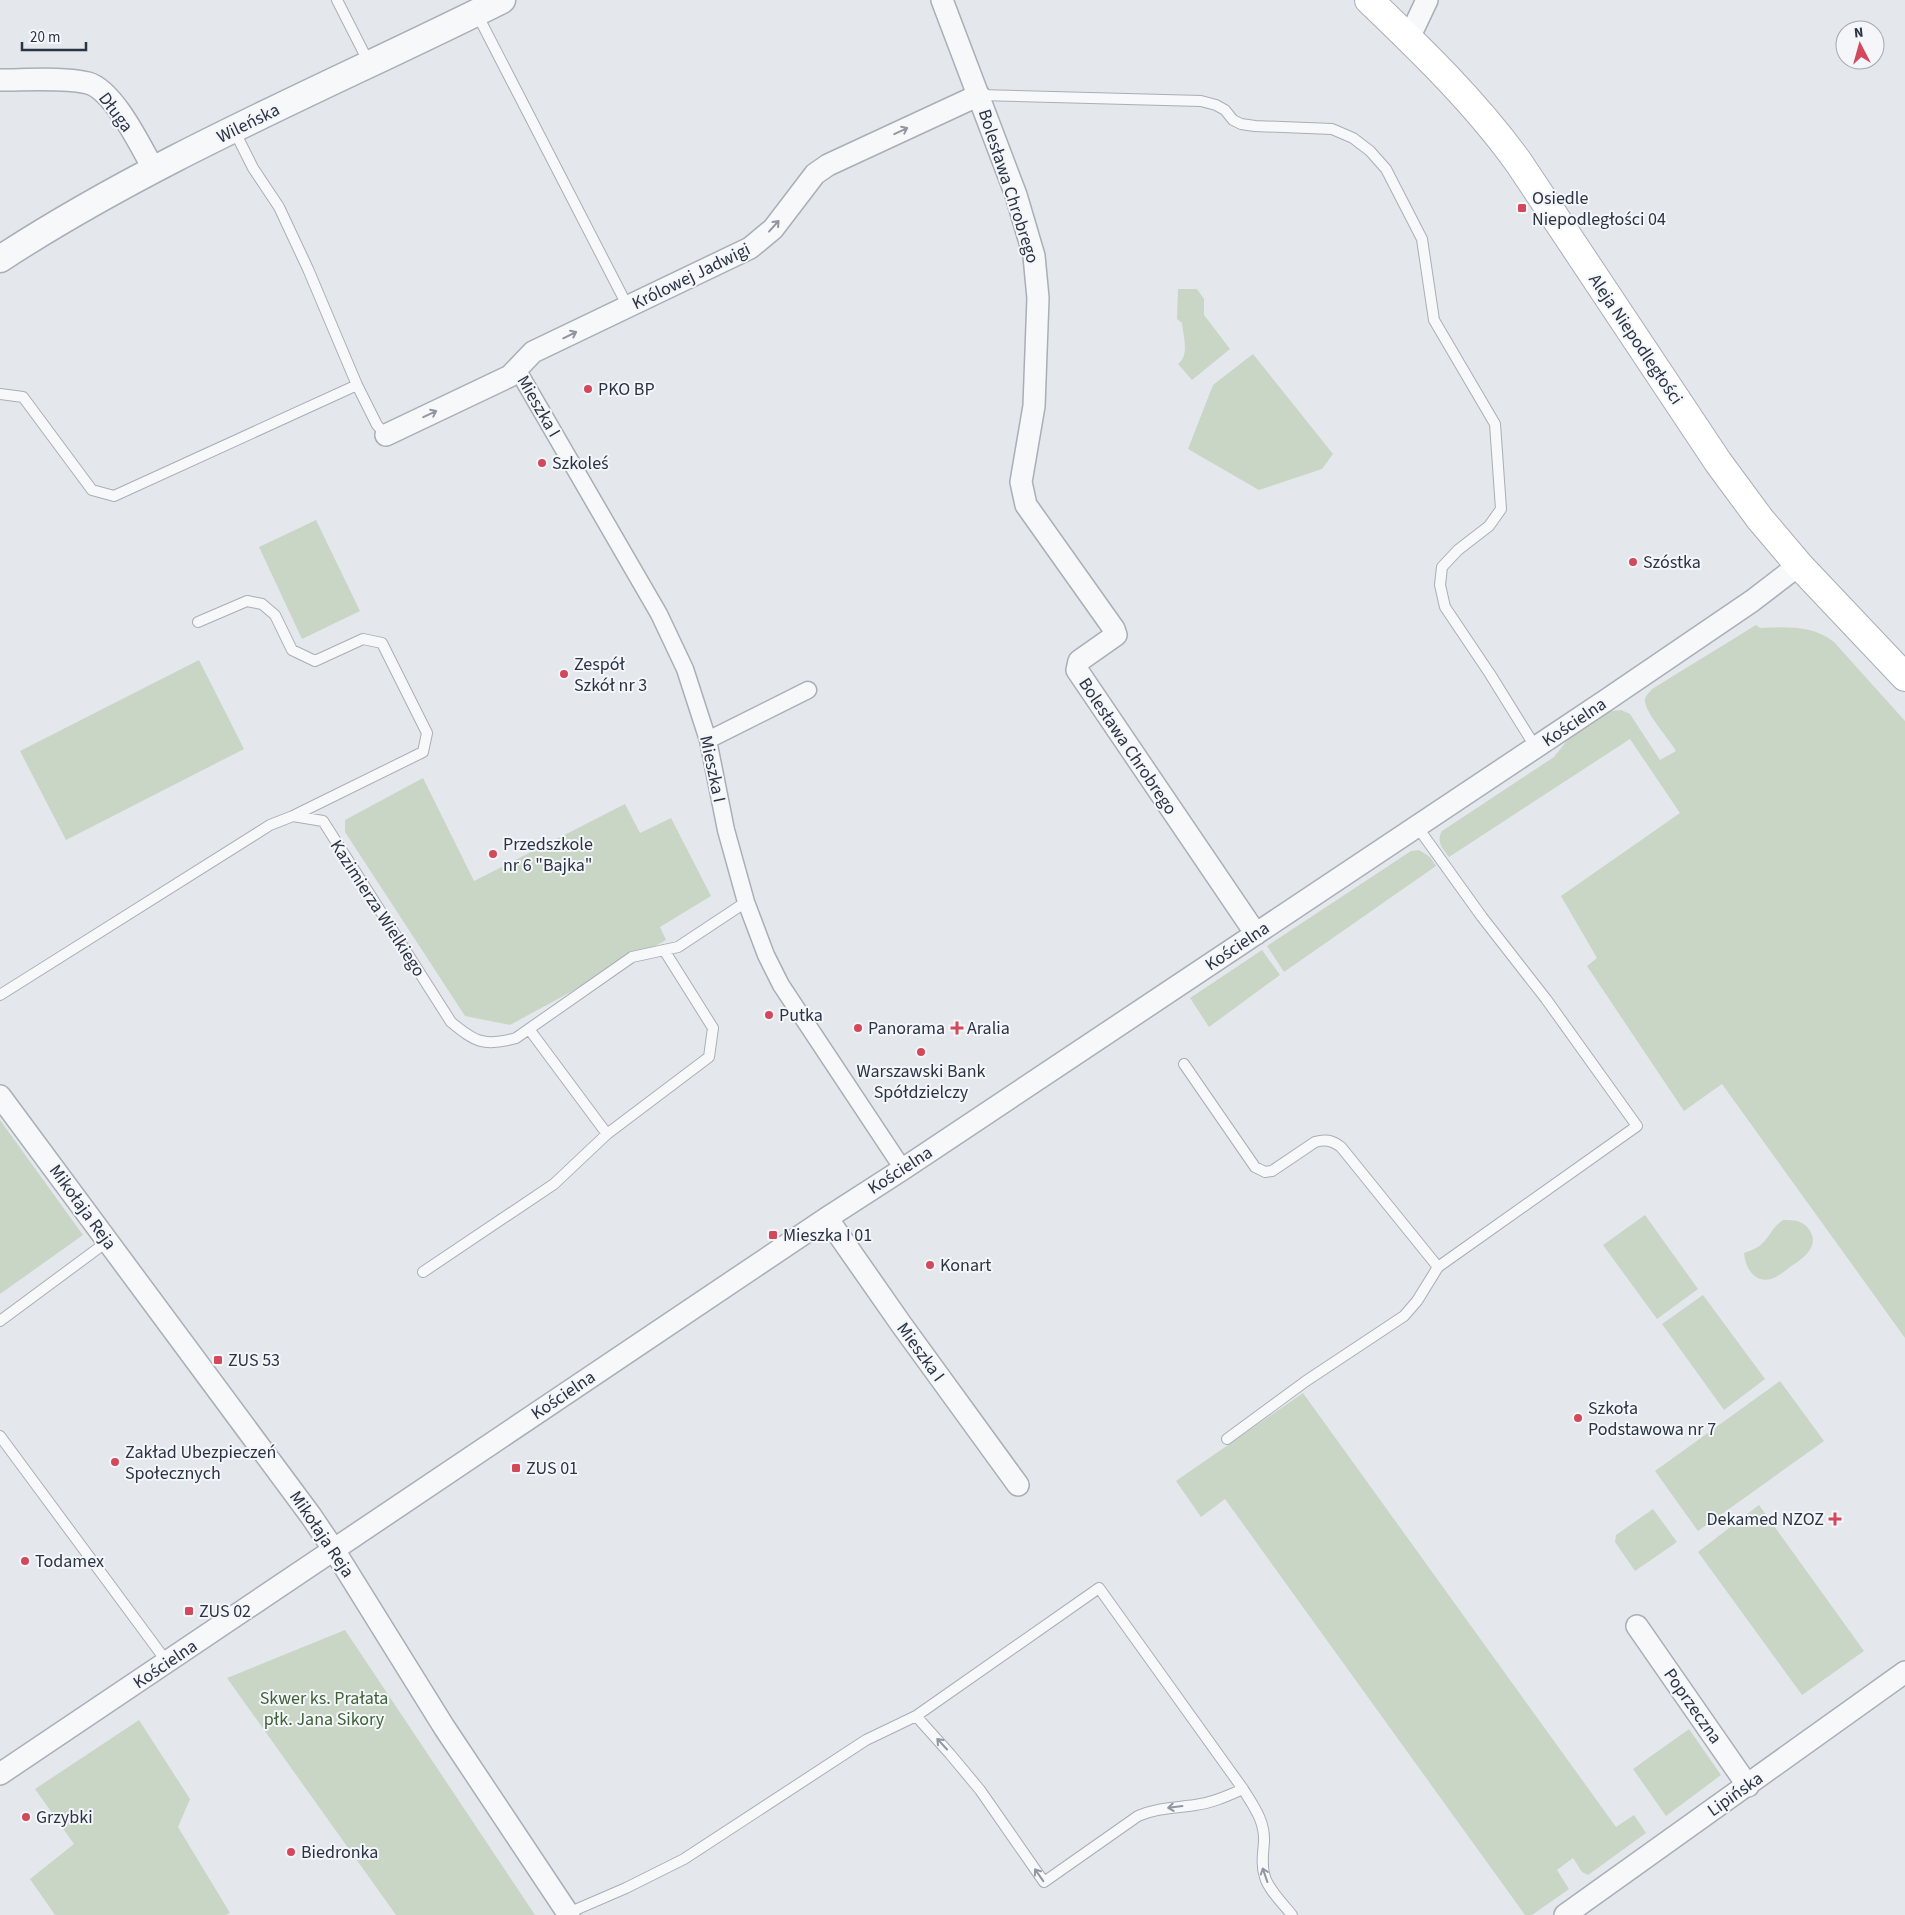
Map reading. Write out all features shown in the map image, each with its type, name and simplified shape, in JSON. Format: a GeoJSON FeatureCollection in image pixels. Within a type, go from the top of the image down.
{"type":"FeatureCollection","features":[{"type":"Feature","properties":{"kind":"main road","name":"Aleja Niepodległości"},"geometry":{"type":"LineString","coordinates":[[1369,0],[1484,117],[1509,149],[1718,462],[1760,519],[1799,564],[1905,677]]}},
{"type":"Feature","properties":{"kind":"street","name":"Wileńska"},"geometry":{"type":"LineString","coordinates":[[0,259],[41,232],[154,170],[234,129],[502,0]]}},
{"type":"Feature","properties":{"kind":"street","name":"Bolesława Chrobrego"},"geometry":{"type":"LineString","coordinates":[[942,0],[1016,195],[1037,273],[1038,298],[1034,406],[1021,482],[1026,505],[1033,512],[1114,629],[1116,635],[1080,661],[1077,670],[1256,934]]}},
{"type":"Feature","properties":{"kind":"street"},"geometry":{"type":"LineString","coordinates":[[1408,38],[1427,0]]}},
{"type":"Feature","properties":{"kind":"street","name":"Długa"},"geometry":{"type":"LineString","coordinates":[[0,80],[72,81],[89,83],[100,88],[111,99],[154,170]]}},
{"type":"Feature","properties":{"kind":"street","name":"Królowej Jadwigi"},"geometry":{"type":"LineString","coordinates":[[386,435],[510,376],[533,352],[756,244],[773,229],[815,174],[828,165],[979,95]]}},
{"type":"Feature","properties":{"kind":"street","name":"Mieszka I"},"geometry":{"type":"LineString","coordinates":[[517,369],[659,614],[685,669],[708,740],[726,830],[746,902],[766,954],[781,985],[903,1169]]}},
{"type":"Feature","properties":{"kind":"street","name":"Kościelna"},"geometry":{"type":"LineString","coordinates":[[0,1774],[827,1218],[1536,748],[1752,601],[1799,564]]}},
{"type":"Feature","properties":{"kind":"street"},"geometry":{"type":"LineString","coordinates":[[708,740],[808,690]]}},
{"type":"Feature","properties":{"kind":"street","name":"Mikołaja Reja"},"geometry":{"type":"LineString","coordinates":[[0,1096],[286,1482],[334,1550],[444,1727],[568,1914]]}},
{"type":"Feature","properties":{"kind":"street","name":"Mieszka I"},"geometry":{"type":"LineString","coordinates":[[827,1218],[900,1324],[1018,1485]]}},
{"type":"Feature","properties":{"kind":"street","name":"Poprzeczna"},"geometry":{"type":"LineString","coordinates":[[1637,1626],[1748,1786]]}},
{"type":"Feature","properties":{"kind":"street","name":"Lipińska"},"geometry":{"type":"LineString","coordinates":[[1565,1915],[1905,1672]]}},
{"type":"Feature","properties":{"kind":"lane"},"geometry":{"type":"LineString","coordinates":[[337,0],[370,64]]}},
{"type":"Feature","properties":{"kind":"lane"},"geometry":{"type":"LineString","coordinates":[[477,13],[628,307]]}},
{"type":"Feature","properties":{"kind":"lane"},"geometry":{"type":"LineString","coordinates":[[979,95],[1201,101],[1216,105],[1225,110],[1233,120],[1241,124],[1332,129],[1354,138],[1370,151],[1386,169],[1422,239],[1434,320],[1496,424],[1500,510],[1489,526],[1458,550],[1442,567],[1440,585],[1445,607],[1536,748]]}},
{"type":"Feature","properties":{"kind":"lane"},"geometry":{"type":"LineString","coordinates":[[234,129],[253,168],[279,207],[308,269],[356,385],[377,425],[386,435]]}},
{"type":"Feature","properties":{"kind":"lane"},"geometry":{"type":"LineString","coordinates":[[0,394],[23,397],[92,490],[114,496],[356,385]]}},
{"type":"Feature","properties":{"kind":"lane"},"geometry":{"type":"LineString","coordinates":[[0,995],[270,825],[293,816],[423,752],[427,733],[382,643],[363,639],[315,661],[292,650],[275,615],[262,604],[247,601],[198,622]]}},
{"type":"Feature","properties":{"kind":"lane","name":"Kazimierza Wielkiego"},"geometry":{"type":"LineString","coordinates":[[293,816],[323,822],[451,1022],[470,1037],[483,1042],[498,1043],[516,1038],[632,958],[678,947],[746,902]]}},
{"type":"Feature","properties":{"kind":"lane"},"geometry":{"type":"LineString","coordinates":[[1227,1438],[1306,1381],[1404,1316],[1417,1301],[1438,1267],[1637,1126],[1546,999],[1482,917],[1416,826]]}},
{"type":"Feature","properties":{"kind":"lane"},"geometry":{"type":"LineString","coordinates":[[423,1272],[554,1184],[607,1134],[709,1057],[713,1028],[664,950]]}},
{"type":"Feature","properties":{"kind":"lane"},"geometry":{"type":"LineString","coordinates":[[529,1029],[607,1134]]}},
{"type":"Feature","properties":{"kind":"lane"},"geometry":{"type":"LineString","coordinates":[[1184,1064],[1255,1167],[1265,1172],[1272,1171],[1315,1142],[1333,1141],[1340,1147],[1438,1267]]}},
{"type":"Feature","properties":{"kind":"lane"},"geometry":{"type":"LineString","coordinates":[[0,1321],[108,1241]]}},
{"type":"Feature","properties":{"kind":"lane"},"geometry":{"type":"LineString","coordinates":[[0,1436],[167,1662]]}},
{"type":"Feature","properties":{"kind":"lane"},"geometry":{"type":"LineString","coordinates":[[568,1914],[684,1859],[866,1740],[916,1716],[1099,1588],[1259,1813],[1264,1840],[1262,1868],[1265,1880],[1292,1915]]}},
{"type":"Feature","properties":{"kind":"lane"},"geometry":{"type":"LineString","coordinates":[[916,1716],[980,1790],[1044,1882],[1138,1816],[1152,1810],[1196,1805],[1212,1801],[1243,1789]]}},
{"type":"Feature","properties":{"kind":"green space"},"geometry":{"type":"Polygon","coordinates":[[[1178,289],[1197,289],[1204,299],[1204,315],[1230,349],[1192,380],[1178,364],[1184,355],[1185,345],[1182,323],[1177,319],[1178,289]]]}},
{"type":"Feature","properties":{"kind":"green space"},"geometry":{"type":"Polygon","coordinates":[[[1253,354],[1333,454],[1322,469],[1259,490],[1188,449],[1213,385],[1253,354]]]}},
{"type":"Feature","properties":{"kind":"green space"},"geometry":{"type":"Polygon","coordinates":[[[316,520],[360,611],[302,639],[259,547],[316,520]]]}},
{"type":"Feature","properties":{"kind":"green space"},"geometry":{"type":"Polygon","coordinates":[[[1756,625],[1760,628],[1799,628],[1826,636],[1834,642],[1905,721],[1905,1338],[1722,1084],[1684,1111],[1587,966],[1597,958],[1561,896],[1680,813],[1630,739],[1449,857],[1440,841],[1442,831],[1554,757],[1573,733],[1612,711],[1621,710],[1630,714],[1660,760],[1676,751],[1648,711],[1646,696],[1652,689],[1756,625]]]}},
{"type":"Feature","properties":{"kind":"green space"},"geometry":{"type":"Polygon","coordinates":[[[199,660],[244,749],[66,840],[20,751],[199,660]]]}},
{"type":"Feature","properties":{"kind":"green space"},"geometry":{"type":"Polygon","coordinates":[[[423,778],[474,881],[625,804],[640,833],[671,818],[711,896],[660,927],[666,940],[510,1025],[465,1016],[345,832],[345,820],[423,778]]]}},
{"type":"Feature","properties":{"kind":"green space"},"geometry":{"type":"Polygon","coordinates":[[[1419,850],[1430,857],[1436,866],[1284,972],[1267,946],[1411,851],[1419,850]]]}},
{"type":"Feature","properties":{"kind":"green space"},"geometry":{"type":"Polygon","coordinates":[[[1262,950],[1280,975],[1209,1027],[1190,998],[1262,950]]]}},
{"type":"Feature","properties":{"kind":"green space"},"geometry":{"type":"Polygon","coordinates":[[[0,1120],[83,1235],[0,1294],[0,1120]]]}},
{"type":"Feature","properties":{"kind":"green space"},"geometry":{"type":"Polygon","coordinates":[[[1645,1215],[1698,1289],[1657,1319],[1603,1245],[1645,1215]]]}},
{"type":"Feature","properties":{"kind":"green space"},"geometry":{"type":"Polygon","coordinates":[[[1783,1220],[1803,1223],[1812,1234],[1812,1246],[1805,1256],[1776,1277],[1768,1280],[1757,1277],[1749,1270],[1744,1253],[1759,1246],[1783,1220]]]}},
{"type":"Feature","properties":{"kind":"green space"},"geometry":{"type":"Polygon","coordinates":[[[1703,1295],[1765,1379],[1724,1410],[1662,1324],[1703,1295]]]}},
{"type":"Feature","properties":{"kind":"green space"},"geometry":{"type":"Polygon","coordinates":[[[1780,1381],[1824,1441],[1698,1531],[1655,1471],[1780,1381]]]}},
{"type":"Feature","properties":{"kind":"green space"},"geometry":{"type":"Polygon","coordinates":[[[1303,1393],[1616,1827],[1634,1815],[1646,1833],[1588,1875],[1582,1872],[1573,1858],[1557,1870],[1569,1889],[1532,1915],[1525,1915],[1225,1499],[1201,1517],[1176,1481],[1303,1393]]]}},
{"type":"Feature","properties":{"kind":"green space"},"geometry":{"type":"Polygon","coordinates":[[[1759,1505],[1864,1651],[1802,1695],[1698,1552],[1759,1505]]]}},
{"type":"Feature","properties":{"kind":"green space"},"geometry":{"type":"Polygon","coordinates":[[[1653,1509],[1677,1542],[1635,1571],[1615,1542],[1616,1535],[1653,1509]]]}},
{"type":"Feature","properties":{"kind":"green space","name":"Skwer ks. Prałata płk. Jana Sikory"},"geometry":{"type":"Polygon","coordinates":[[[345,1630],[535,1915],[396,1915],[227,1678],[345,1630]]]}},
{"type":"Feature","properties":{"kind":"green space"},"geometry":{"type":"Polygon","coordinates":[[[139,1720],[190,1799],[178,1827],[230,1913],[226,1915],[55,1915],[30,1879],[74,1844],[35,1789],[139,1720]]]}},
{"type":"Feature","properties":{"kind":"green space"},"geometry":{"type":"Polygon","coordinates":[[[1689,1729],[1721,1775],[1666,1816],[1633,1769],[1689,1729]]]}},
{"type":"Feature","properties":{"kind":"place","name":"Osiedle Niepodległości 04"},"geometry":{"type":"Point","coordinates":[1522,208]}},
{"type":"Feature","properties":{"kind":"place","name":"PKO BP"},"geometry":{"type":"Point","coordinates":[588,389]}},
{"type":"Feature","properties":{"kind":"place","name":"Szkoleś"},"geometry":{"type":"Point","coordinates":[542,463]}},
{"type":"Feature","properties":{"kind":"place","name":"Szóstka"},"geometry":{"type":"Point","coordinates":[1633,562]}},
{"type":"Feature","properties":{"kind":"place","name":"Zespół Szkół nr 3"},"geometry":{"type":"Point","coordinates":[564,674]}},
{"type":"Feature","properties":{"kind":"place","name":"Przedszkole nr 6 \"Bajka\""},"geometry":{"type":"Point","coordinates":[493,854]}},
{"type":"Feature","properties":{"kind":"place","name":"Putka"},"geometry":{"type":"Point","coordinates":[769,1015]}},
{"type":"Feature","properties":{"kind":"place","name":"Panorama"},"geometry":{"type":"Point","coordinates":[858,1028]}},
{"type":"Feature","properties":{"kind":"place","name":"Aralia"},"geometry":{"type":"Point","coordinates":[957,1028]}},
{"type":"Feature","properties":{"kind":"place","name":"Warszawski Bank Spółdzielczy"},"geometry":{"type":"Point","coordinates":[921,1052]}},
{"type":"Feature","properties":{"kind":"place","name":"Mieszka I 01"},"geometry":{"type":"Point","coordinates":[773,1235]}},
{"type":"Feature","properties":{"kind":"place","name":"Konart"},"geometry":{"type":"Point","coordinates":[930,1265]}},
{"type":"Feature","properties":{"kind":"place","name":"ZUS 53"},"geometry":{"type":"Point","coordinates":[218,1360]}},
{"type":"Feature","properties":{"kind":"place","name":"Szkoła Podstawowa nr 7"},"geometry":{"type":"Point","coordinates":[1578,1418]}},
{"type":"Feature","properties":{"kind":"place","name":"Zakład Ubezpieczeń Społecznych"},"geometry":{"type":"Point","coordinates":[115,1462]}},
{"type":"Feature","properties":{"kind":"place","name":"ZUS 01"},"geometry":{"type":"Point","coordinates":[516,1468]}},
{"type":"Feature","properties":{"kind":"place","name":"Dekamed NZOZ"},"geometry":{"type":"Point","coordinates":[1835,1519]}},
{"type":"Feature","properties":{"kind":"place","name":"Todamex"},"geometry":{"type":"Point","coordinates":[25,1561]}},
{"type":"Feature","properties":{"kind":"place","name":"ZUS 02"},"geometry":{"type":"Point","coordinates":[189,1611]}},
{"type":"Feature","properties":{"kind":"place","name":"Grzybki"},"geometry":{"type":"Point","coordinates":[26,1817]}},
{"type":"Feature","properties":{"kind":"place","name":"Biedronka"},"geometry":{"type":"Point","coordinates":[291,1852]}}]}
